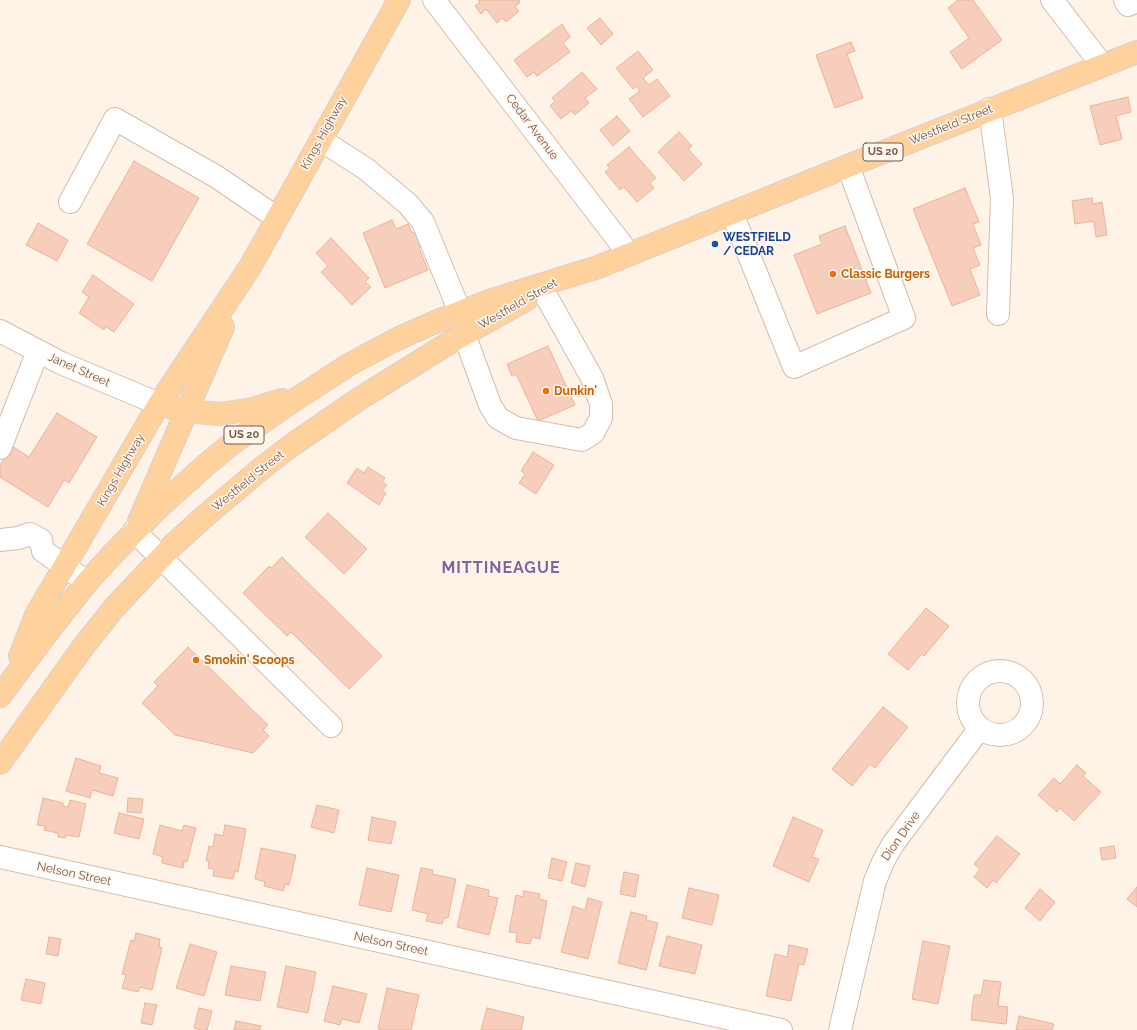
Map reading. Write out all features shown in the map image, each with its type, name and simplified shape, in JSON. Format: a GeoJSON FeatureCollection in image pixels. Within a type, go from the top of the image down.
{"type":"FeatureCollection","features":[{"type":"Feature","properties":{"kind":"main road","name":"Kings Highway"},"geometry":{"type":"LineString","coordinates":[[3,685],[36,615],[159,404],[250,267],[399,0]]}},
{"type":"Feature","properties":{"kind":"main road","name":"Westfield Street"},"geometry":{"type":"LineString","coordinates":[[0,763],[83,647],[114,608],[162,557],[210,511],[257,472],[292,445],[359,399],[541,288],[598,267],[1137,52]]}},
{"type":"Feature","properties":{"kind":"main road","name":"Kings Highway"},"geometry":{"type":"LineString","coordinates":[[134,531],[250,267]]}},
{"type":"Feature","properties":{"kind":"main road","name":"Westfield Street"},"geometry":{"type":"LineString","coordinates":[[3,685],[44,637],[87,582],[134,531],[177,490],[229,446],[308,391],[350,364],[380,348],[433,323],[492,300],[541,288]]}},
{"type":"Feature","properties":{"kind":"main road"},"geometry":{"type":"LineString","coordinates":[[159,404],[186,410],[220,414],[242,411],[271,404],[308,391]]}},
{"type":"Feature","properties":{"kind":"street","name":"Cedar Avenue"},"geometry":{"type":"LineString","coordinates":[[434,0],[629,254]]}},
{"type":"Feature","properties":{"kind":"street"},"geometry":{"type":"LineString","coordinates":[[1052,0],[1102,65]]}},
{"type":"Feature","properties":{"kind":"street"},"geometry":{"type":"LineString","coordinates":[[1125,0],[1128,5],[1137,1]]}},
{"type":"Feature","properties":{"kind":"street"},"geometry":{"type":"LineString","coordinates":[[990,110],[1002,198],[998,314]]}},
{"type":"Feature","properties":{"kind":"street"},"geometry":{"type":"LineString","coordinates":[[70,202],[115,119],[217,177],[277,218]]}},
{"type":"Feature","properties":{"kind":"street"},"geometry":{"type":"LineString","coordinates":[[321,140],[366,170],[408,204],[423,222],[460,312]]}},
{"type":"Feature","properties":{"kind":"street"},"geometry":{"type":"LineString","coordinates":[[732,213],[794,367],[904,318],[848,166]]}},
{"type":"Feature","properties":{"kind":"street"},"geometry":{"type":"LineString","coordinates":[[464,334],[490,405],[498,418],[516,428],[582,440],[593,433],[601,418],[601,404],[592,378],[541,288]]}},
{"type":"Feature","properties":{"kind":"street","name":"Janet Street"},"geometry":{"type":"LineString","coordinates":[[0,331],[37,354],[159,404]]}},
{"type":"Feature","properties":{"kind":"street"},"geometry":{"type":"LineString","coordinates":[[0,348],[37,354],[0,448]]}},
{"type":"Feature","properties":{"kind":"street"},"geometry":{"type":"LineString","coordinates":[[134,531],[162,557],[331,726]]}},
{"type":"Feature","properties":{"kind":"street"},"geometry":{"type":"LineString","coordinates":[[4,539],[30,534],[41,540],[43,551],[87,582]]}},
{"type":"Feature","properties":{"kind":"street","name":"Dion Drive"},"geometry":{"type":"LineString","coordinates":[[840,1030],[875,881],[883,862],[893,844],[980,728]]}},
{"type":"Feature","properties":{"kind":"street","name":"Nelson Street"},"geometry":{"type":"LineString","coordinates":[[0,857],[781,1030]]}},
{"type":"Feature","properties":{"kind":"building"},"geometry":{"type":"Polygon","coordinates":[[[478,0],[519,0],[520,2],[515,7],[519,11],[506,22],[502,18],[497,23],[486,9],[481,14],[475,6],[480,2],[478,0]]]}},
{"type":"Feature","properties":{"kind":"building"},"geometry":{"type":"Polygon","coordinates":[[[958,0],[973,0],[1002,40],[962,69],[950,52],[969,38],[948,8],[958,0]]]}},
{"type":"Feature","properties":{"kind":"building"},"geometry":{"type":"Polygon","coordinates":[[[600,18],[613,34],[601,45],[587,28],[600,18]]]}},
{"type":"Feature","properties":{"kind":"building"},"geometry":{"type":"Polygon","coordinates":[[[562,24],[570,37],[563,43],[570,52],[537,76],[534,72],[527,77],[514,60],[562,24]]]}},
{"type":"Feature","properties":{"kind":"building"},"geometry":{"type":"Polygon","coordinates":[[[851,42],[855,51],[847,54],[863,98],[835,108],[816,55],[851,42]]]}},
{"type":"Feature","properties":{"kind":"building"},"geometry":{"type":"Polygon","coordinates":[[[638,51],[653,70],[643,78],[649,85],[657,79],[670,96],[643,117],[629,99],[640,91],[636,86],[633,89],[616,68],[638,51]]]}},
{"type":"Feature","properties":{"kind":"building"},"geometry":{"type":"Polygon","coordinates":[[[582,72],[597,89],[585,98],[589,103],[575,115],[571,111],[561,119],[550,106],[555,101],[552,98],[582,72]]]}},
{"type":"Feature","properties":{"kind":"building"},"geometry":{"type":"Polygon","coordinates":[[[1128,97],[1131,112],[1116,116],[1122,139],[1100,145],[1090,106],[1128,97]]]}},
{"type":"Feature","properties":{"kind":"building"},"geometry":{"type":"Polygon","coordinates":[[[617,116],[630,131],[613,146],[600,130],[617,116]]]}},
{"type":"Feature","properties":{"kind":"building"},"geometry":{"type":"Polygon","coordinates":[[[679,132],[692,146],[688,149],[702,164],[684,181],[658,152],[679,132]]]}},
{"type":"Feature","properties":{"kind":"building"},"geometry":{"type":"Polygon","coordinates":[[[629,147],[656,178],[650,183],[654,188],[637,202],[624,187],[620,190],[605,172],[610,168],[607,165],[629,147]]]}},
{"type":"Feature","properties":{"kind":"building"},"geometry":{"type":"Polygon","coordinates":[[[134,161],[199,198],[152,281],[87,244],[134,161]]]}},
{"type":"Feature","properties":{"kind":"building"},"geometry":{"type":"Polygon","coordinates":[[[965,188],[979,222],[973,224],[981,245],[973,248],[980,265],[970,269],[980,295],[952,306],[913,209],[965,188]]]}},
{"type":"Feature","properties":{"kind":"building"},"geometry":{"type":"Polygon","coordinates":[[[1092,198],[1093,204],[1102,202],[1107,235],[1096,237],[1094,221],[1075,224],[1072,201],[1092,198]]]}},
{"type":"Feature","properties":{"kind":"building"},"geometry":{"type":"Polygon","coordinates":[[[392,220],[396,229],[408,224],[412,233],[419,230],[425,245],[419,248],[428,270],[385,288],[363,233],[392,220]]]}},
{"type":"Feature","properties":{"kind":"building"},"geometry":{"type":"Polygon","coordinates":[[[38,223],[68,240],[57,261],[26,245],[38,223]]]}},
{"type":"Feature","properties":{"kind":"building","name":"Classic Burgers"},"geometry":{"type":"Polygon","coordinates":[[[845,226],[871,293],[817,314],[794,255],[822,244],[819,236],[845,226]]]}},
{"type":"Feature","properties":{"kind":"building"},"geometry":{"type":"Polygon","coordinates":[[[331,238],[369,278],[365,282],[371,287],[352,305],[321,272],[328,266],[316,253],[331,238]]]}},
{"type":"Feature","properties":{"kind":"building"},"geometry":{"type":"Polygon","coordinates":[[[93,275],[134,304],[114,332],[106,327],[104,330],[79,313],[89,297],[82,292],[93,275]]]}},
{"type":"Feature","properties":{"kind":"building","name":"Dunkin'"},"geometry":{"type":"Polygon","coordinates":[[[548,346],[575,405],[538,421],[516,374],[512,376],[507,364],[548,346]]]}},
{"type":"Feature","properties":{"kind":"building"},"geometry":{"type":"Polygon","coordinates":[[[57,413],[97,437],[69,483],[64,480],[48,507],[0,477],[0,465],[12,446],[29,457],[57,413]]]}},
{"type":"Feature","properties":{"kind":"building"},"geometry":{"type":"Polygon","coordinates":[[[533,452],[554,465],[536,494],[519,483],[525,474],[521,471],[533,452]]]}},
{"type":"Feature","properties":{"kind":"building"},"geometry":{"type":"Polygon","coordinates":[[[368,467],[385,478],[382,482],[387,485],[382,491],[386,493],[379,505],[347,483],[357,468],[364,473],[368,467]]]}},
{"type":"Feature","properties":{"kind":"building"},"geometry":{"type":"Polygon","coordinates":[[[328,513],[367,549],[344,574],[305,537],[328,513]]]}},
{"type":"Feature","properties":{"kind":"building"},"geometry":{"type":"Polygon","coordinates":[[[282,557],[382,656],[349,689],[291,632],[287,636],[243,593],[269,566],[271,568],[282,557]]]}},
{"type":"Feature","properties":{"kind":"building"},"geometry":{"type":"Polygon","coordinates":[[[926,608],[949,626],[924,656],[922,654],[908,670],[888,654],[926,608]]]}},
{"type":"Feature","properties":{"kind":"building"},"geometry":{"type":"Polygon","coordinates":[[[188,647],[268,725],[263,730],[269,736],[253,753],[175,735],[142,703],[158,686],[154,682],[188,647]]]}},
{"type":"Feature","properties":{"kind":"building"},"geometry":{"type":"Polygon","coordinates":[[[883,707],[908,727],[875,768],[870,764],[852,786],[832,769],[883,707]]]}},
{"type":"Feature","properties":{"kind":"building"},"geometry":{"type":"Polygon","coordinates":[[[76,758],[101,766],[99,773],[118,778],[113,796],[92,790],[90,798],[66,791],[76,758]]]}},
{"type":"Feature","properties":{"kind":"building"},"geometry":{"type":"Polygon","coordinates":[[[1077,765],[1086,773],[1083,776],[1101,792],[1074,821],[1060,808],[1057,812],[1038,795],[1054,778],[1060,784],[1077,765]]]}},
{"type":"Feature","properties":{"kind":"building"},"geometry":{"type":"Polygon","coordinates":[[[43,798],[63,803],[63,806],[68,807],[70,800],[86,804],[79,837],[66,835],[65,838],[58,837],[58,833],[44,830],[45,826],[37,825],[43,798]]]}},
{"type":"Feature","properties":{"kind":"building"},"geometry":{"type":"Polygon","coordinates":[[[128,798],[143,799],[141,813],[127,812],[128,798]]]}},
{"type":"Feature","properties":{"kind":"building"},"geometry":{"type":"Polygon","coordinates":[[[317,805],[339,810],[334,833],[311,827],[317,805]]]}},
{"type":"Feature","properties":{"kind":"building"},"geometry":{"type":"Polygon","coordinates":[[[119,813],[144,819],[139,839],[114,833],[119,813]]]}},
{"type":"Feature","properties":{"kind":"building"},"geometry":{"type":"Polygon","coordinates":[[[372,817],[396,822],[391,844],[368,840],[372,817]]]}},
{"type":"Feature","properties":{"kind":"building"},"geometry":{"type":"Polygon","coordinates":[[[793,817],[823,830],[812,857],[819,859],[809,882],[773,866],[793,817]]]}},
{"type":"Feature","properties":{"kind":"building"},"geometry":{"type":"Polygon","coordinates":[[[160,825],[182,831],[184,825],[196,828],[187,862],[184,861],[183,868],[162,863],[163,857],[153,854],[160,825]]]}},
{"type":"Feature","properties":{"kind":"building"},"geometry":{"type":"Polygon","coordinates":[[[225,825],[246,829],[238,872],[235,871],[233,879],[213,876],[214,869],[208,868],[209,861],[206,861],[209,846],[213,847],[215,834],[223,836],[225,825]]]}},
{"type":"Feature","properties":{"kind":"building"},"geometry":{"type":"Polygon","coordinates":[[[997,836],[1020,854],[996,883],[993,880],[987,888],[974,877],[980,869],[974,864],[997,836]]]}},
{"type":"Feature","properties":{"kind":"building"},"geometry":{"type":"Polygon","coordinates":[[[1114,846],[1116,858],[1102,860],[1100,848],[1114,846]]]}},
{"type":"Feature","properties":{"kind":"building"},"geometry":{"type":"Polygon","coordinates":[[[261,848],[296,855],[289,885],[285,884],[283,891],[264,886],[265,882],[255,879],[261,848]]]}},
{"type":"Feature","properties":{"kind":"building"},"geometry":{"type":"Polygon","coordinates":[[[552,858],[567,862],[562,881],[548,878],[552,858]]]}},
{"type":"Feature","properties":{"kind":"building"},"geometry":{"type":"Polygon","coordinates":[[[576,863],[590,866],[585,887],[571,883],[576,863]]]}},
{"type":"Feature","properties":{"kind":"building"},"geometry":{"type":"Polygon","coordinates":[[[367,868],[399,875],[391,912],[359,905],[367,868]]]}},
{"type":"Feature","properties":{"kind":"building"},"geometry":{"type":"Polygon","coordinates":[[[421,868],[433,870],[432,874],[456,879],[448,918],[444,918],[442,924],[426,921],[428,914],[412,910],[421,868]]]}},
{"type":"Feature","properties":{"kind":"building"},"geometry":{"type":"Polygon","coordinates":[[[624,872],[639,875],[635,897],[620,894],[624,872]]]}},
{"type":"Feature","properties":{"kind":"building"},"geometry":{"type":"Polygon","coordinates":[[[467,885],[489,890],[488,896],[498,898],[489,935],[457,927],[467,885]]]}},
{"type":"Feature","properties":{"kind":"building"},"geometry":{"type":"Polygon","coordinates":[[[1137,887],[1137,907],[1127,899],[1137,887]]]}},
{"type":"Feature","properties":{"kind":"building"},"geometry":{"type":"Polygon","coordinates":[[[689,888],[719,895],[712,925],[682,918],[689,888]]]}},
{"type":"Feature","properties":{"kind":"building"},"geometry":{"type":"Polygon","coordinates":[[[1040,889],[1055,902],[1040,921],[1025,908],[1040,889]]]}},
{"type":"Feature","properties":{"kind":"building"},"geometry":{"type":"Polygon","coordinates":[[[524,891],[540,894],[539,899],[547,901],[540,939],[532,937],[530,944],[516,942],[517,933],[509,932],[516,895],[523,897],[524,891]]]}},
{"type":"Feature","properties":{"kind":"building"},"geometry":{"type":"Polygon","coordinates":[[[588,898],[602,902],[588,959],[561,952],[573,906],[585,910],[588,898]]]}},
{"type":"Feature","properties":{"kind":"building"},"geometry":{"type":"Polygon","coordinates":[[[631,912],[647,916],[646,920],[658,923],[646,970],[618,963],[631,912]]]}},
{"type":"Feature","properties":{"kind":"building"},"geometry":{"type":"Polygon","coordinates":[[[136,933],[160,939],[159,947],[162,948],[152,990],[140,987],[138,992],[122,988],[126,975],[122,974],[131,940],[134,941],[136,933]]]}},
{"type":"Feature","properties":{"kind":"building"},"geometry":{"type":"Polygon","coordinates":[[[667,936],[702,945],[695,974],[659,966],[667,936]]]}},
{"type":"Feature","properties":{"kind":"building"},"geometry":{"type":"Polygon","coordinates":[[[49,937],[61,939],[58,956],[46,954],[49,937]]]}},
{"type":"Feature","properties":{"kind":"building"},"geometry":{"type":"Polygon","coordinates":[[[923,941],[950,946],[938,1004],[912,999],[923,941]]]}},
{"type":"Feature","properties":{"kind":"building"},"geometry":{"type":"Polygon","coordinates":[[[190,944],[217,952],[204,996],[176,988],[190,944]]]}},
{"type":"Feature","properties":{"kind":"building"},"geometry":{"type":"Polygon","coordinates":[[[789,945],[808,949],[804,965],[799,964],[791,1001],[766,996],[775,954],[787,957],[789,945]]]}},
{"type":"Feature","properties":{"kind":"building"},"geometry":{"type":"Polygon","coordinates":[[[231,966],[266,972],[260,1001],[225,995],[231,966]]]}},
{"type":"Feature","properties":{"kind":"building"},"geometry":{"type":"Polygon","coordinates":[[[286,966],[316,972],[308,1013],[277,1007],[286,966]]]}},
{"type":"Feature","properties":{"kind":"building"},"geometry":{"type":"Polygon","coordinates":[[[26,979],[45,983],[41,1004],[21,1000],[26,979]]]}},
{"type":"Feature","properties":{"kind":"building"},"geometry":{"type":"Polygon","coordinates":[[[984,980],[1001,982],[998,1006],[1008,1007],[1006,1024],[971,1020],[974,995],[981,995],[984,980]]]}},
{"type":"Feature","properties":{"kind":"building"},"geometry":{"type":"Polygon","coordinates":[[[333,986],[367,994],[359,1023],[342,1019],[340,1025],[324,1021],[333,986]]]}},
{"type":"Feature","properties":{"kind":"building"},"geometry":{"type":"Polygon","coordinates":[[[387,988],[419,995],[411,1030],[378,1029],[387,988]]]}},
{"type":"Feature","properties":{"kind":"building"},"geometry":{"type":"Polygon","coordinates":[[[145,1003],[157,1005],[152,1025],[141,1023],[145,1003]]]}},
{"type":"Feature","properties":{"kind":"building"},"geometry":{"type":"Polygon","coordinates":[[[199,1008],[212,1011],[207,1030],[194,1028],[199,1008]]]}},
{"type":"Feature","properties":{"kind":"building"},"geometry":{"type":"Polygon","coordinates":[[[487,1008],[524,1017],[521,1030],[481,1030],[487,1008]]]}},
{"type":"Feature","properties":{"kind":"building"},"geometry":{"type":"Polygon","coordinates":[[[1019,1016],[1054,1024],[1052,1030],[1016,1030],[1019,1016]]]}},
{"type":"Feature","properties":{"kind":"building"},"geometry":{"type":"Polygon","coordinates":[[[236,1021],[261,1026],[260,1030],[234,1030],[236,1021]]]}},
{"type":"Feature","properties":{"kind":"place","name":"WESTFIELD / CEDAR"},"geometry":{"type":"Point","coordinates":[715,244]}},
{"type":"Feature","properties":{"kind":"place","name":"Classic Burgers"},"geometry":{"type":"Point","coordinates":[833,274]}},
{"type":"Feature","properties":{"kind":"place","name":"Dunkin'"},"geometry":{"type":"Point","coordinates":[546,391]}},
{"type":"Feature","properties":{"kind":"place","name":"Smokin' Scoops"},"geometry":{"type":"Point","coordinates":[196,660]}},
{"type":"Feature","properties":{"kind":"district","name":"MITTINEAGUE"},"geometry":{"type":"Point","coordinates":[501,568]}}]}
